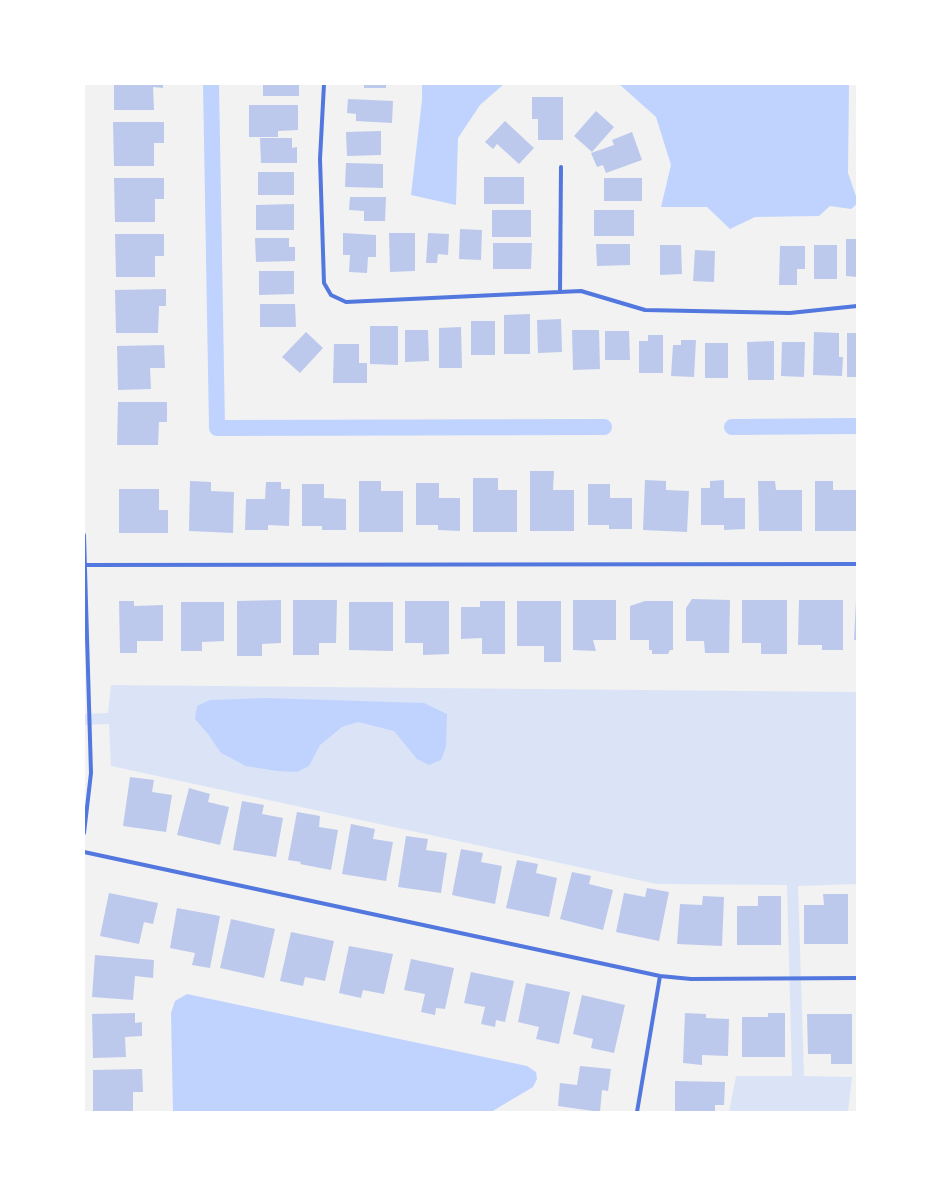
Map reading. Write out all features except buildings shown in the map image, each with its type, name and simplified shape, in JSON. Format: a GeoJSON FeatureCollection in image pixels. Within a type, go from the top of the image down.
{"type":"FeatureCollection","features":[{"type":"Feature","properties":{"kind":"street"},"geometry":{"type":"LineString","coordinates":[[324,84],[320,159],[324,283],[331,295],[346,302],[581,291],[645,310],[790,313],[857,306]]}},
{"type":"Feature","properties":{"kind":"street"},"geometry":{"type":"LineString","coordinates":[[560,291],[561,167]]}},
{"type":"Feature","properties":{"kind":"street"},"geometry":{"type":"LineString","coordinates":[[84,535],[91,773],[84,833]]}},
{"type":"Feature","properties":{"kind":"street"},"geometry":{"type":"LineString","coordinates":[[84,565],[857,564]]}},
{"type":"Feature","properties":{"kind":"street"},"geometry":{"type":"LineString","coordinates":[[84,852],[660,976],[698,979],[857,978]]}},
{"type":"Feature","properties":{"kind":"street"},"geometry":{"type":"LineString","coordinates":[[637,1112],[660,976]]}},
{"type":"Feature","properties":{"kind":"shaded area"},"geometry":{"type":"Polygon","coordinates":[[[111,685],[857,692],[857,884],[798,886],[804,1076],[852,1077],[848,1112],[729,1112],[736,1076],[792,1076],[787,885],[657,884],[111,766],[109,724],[84,725],[84,714],[108,713],[111,685]]]}},
{"type":"Feature","properties":{"kind":"water"},"geometry":{"type":"Polygon","coordinates":[[[422,84],[504,84],[480,105],[458,138],[456,205],[411,195],[422,100],[422,84]]]}},
{"type":"Feature","properties":{"kind":"water"},"geometry":{"type":"Polygon","coordinates":[[[619,84],[849,84],[848,173],[857,199],[857,204],[851,209],[830,206],[819,216],[755,217],[730,229],[707,207],[661,207],[671,165],[656,117],[619,84]]]}},
{"type":"Feature","properties":{"kind":"water"},"geometry":{"type":"Polygon","coordinates":[[[266,698],[424,703],[447,714],[446,747],[441,760],[429,765],[417,759],[394,731],[358,722],[342,727],[320,745],[309,766],[297,772],[277,771],[246,766],[221,753],[208,734],[195,719],[197,706],[210,700],[266,698]]]}},
{"type":"Feature","properties":{"kind":"water"},"geometry":{"type":"Polygon","coordinates":[[[187,994],[527,1066],[536,1072],[537,1079],[533,1087],[491,1112],[173,1112],[171,1013],[175,1001],[187,994]]]}},
{"type":"Feature","properties":{"kind":"waterway"},"geometry":{"type":"LineString","coordinates":[[211,84],[217,428],[604,427]]}},
{"type":"Feature","properties":{"kind":"waterway"},"geometry":{"type":"LineString","coordinates":[[732,427],[857,426]]}}]}
